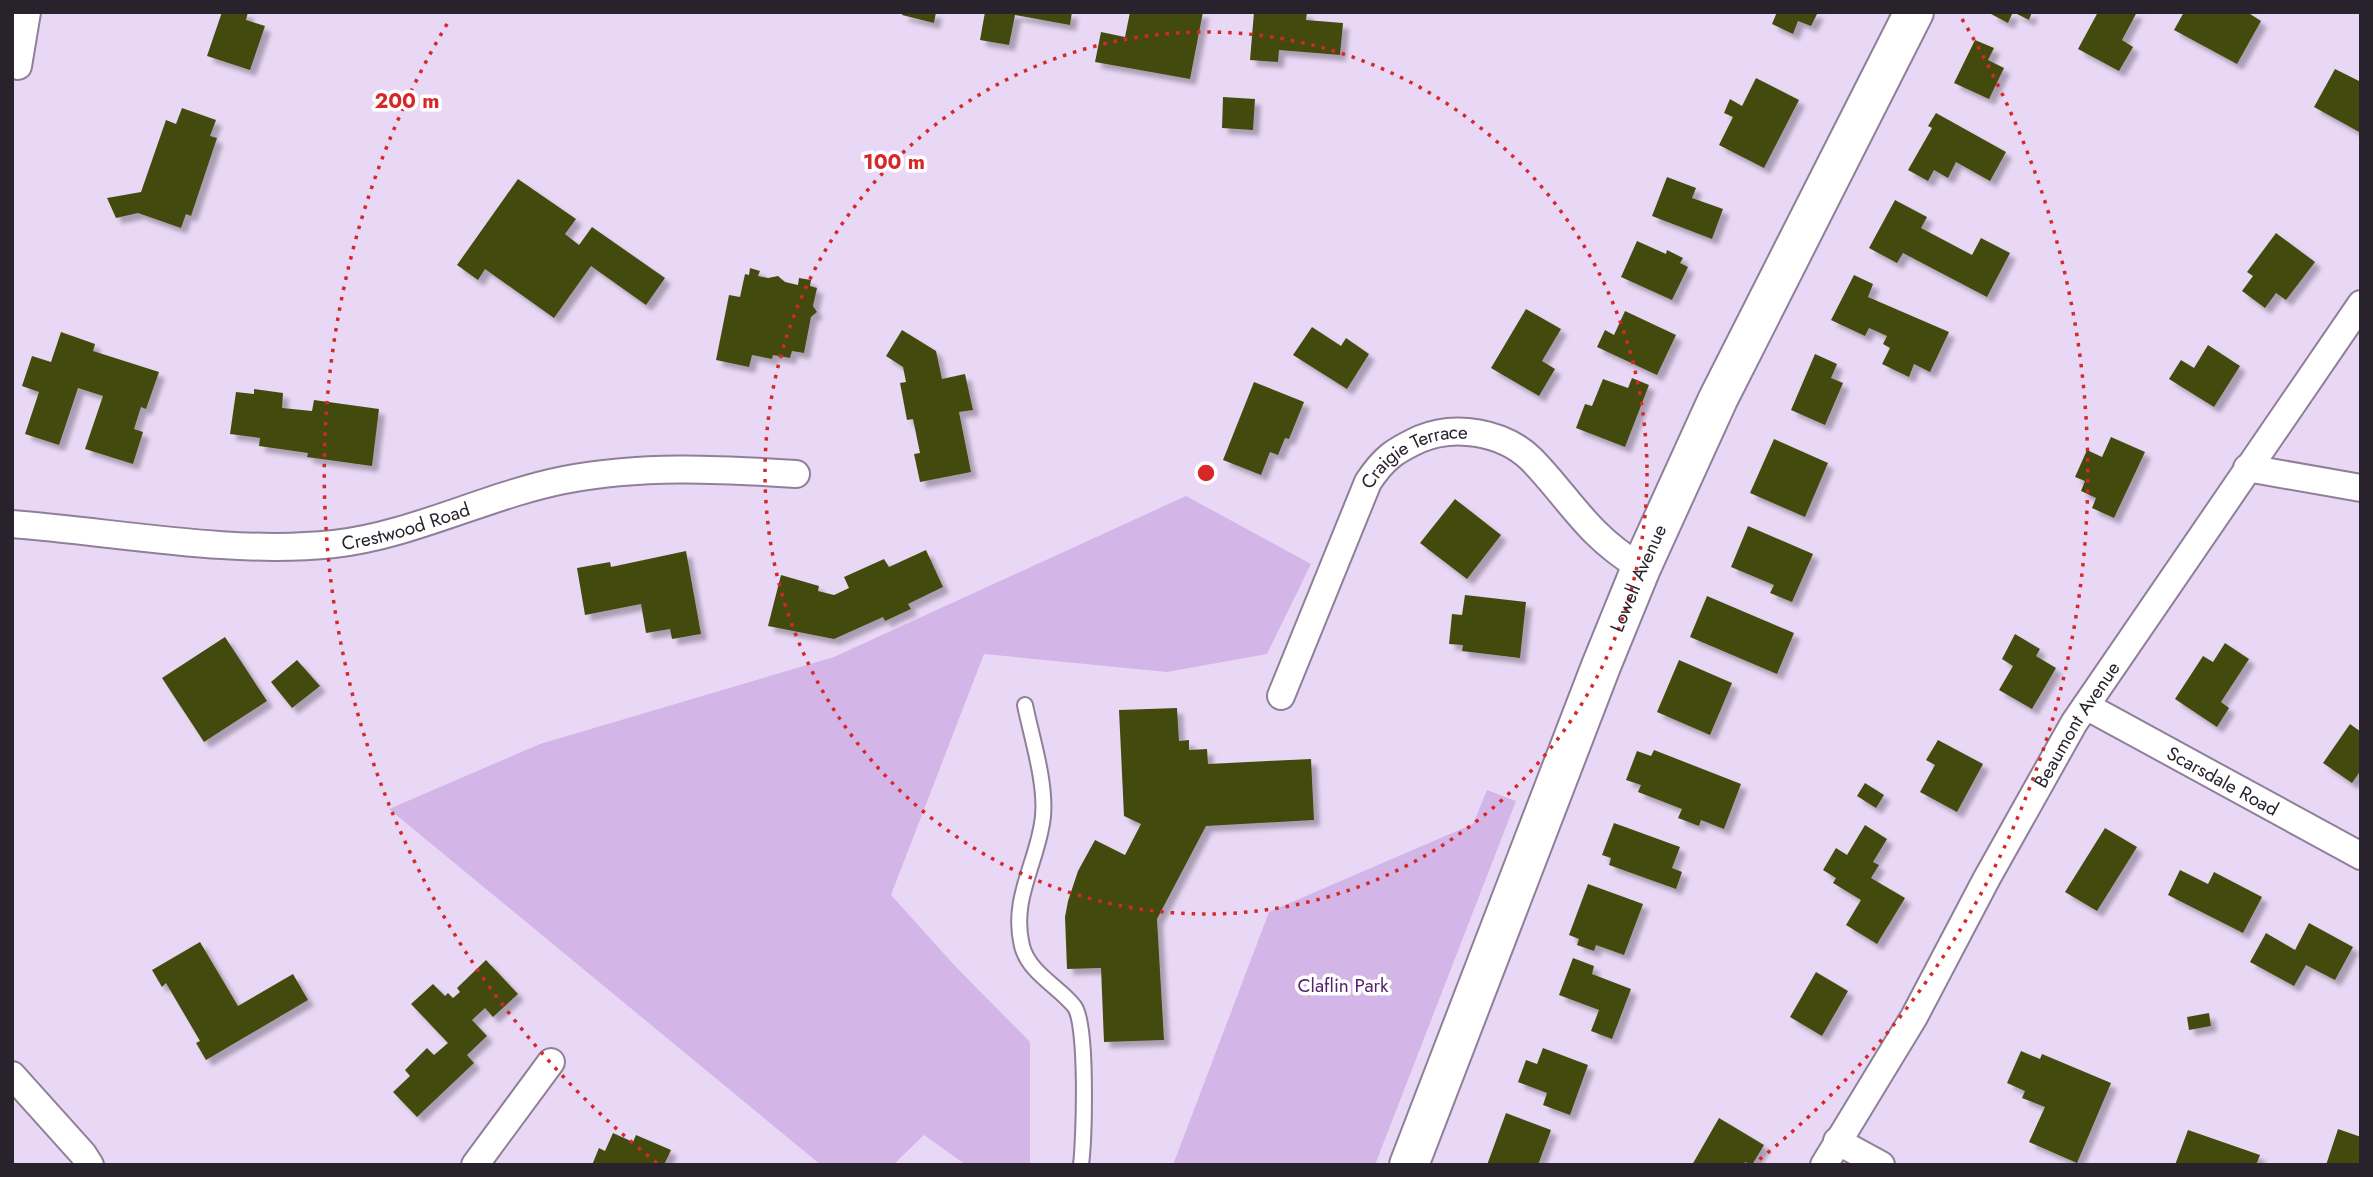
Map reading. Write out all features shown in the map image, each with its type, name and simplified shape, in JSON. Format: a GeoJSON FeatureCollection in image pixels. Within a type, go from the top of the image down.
{"type":"FeatureCollection","features":[{"type":"Feature","properties":{"kind":"street"},"geometry":{"type":"LineString","coordinates":[[18,66],[27,12]]}},
{"type":"Feature","properties":{"kind":"street","name":"Lowell Avenue"},"geometry":{"type":"LineString","coordinates":[[1409,1165],[1641,568],[1718,399],[1914,12]]}},
{"type":"Feature","properties":{"kind":"street","name":"Beaumont Avenue"},"geometry":{"type":"LineString","coordinates":[[1824,1165],[1914,1017],[1987,878],[2086,706],[2361,304]]}},
{"type":"Feature","properties":{"kind":"street","name":"Craigie Terrace"},"geometry":{"type":"LineString","coordinates":[[1281,695],[1368,482],[1381,462],[1394,452],[1433,434],[1452,430],[1472,432],[1507,444],[1528,457],[1610,547],[1641,568]]}},
{"type":"Feature","properties":{"kind":"street"},"geometry":{"type":"LineString","coordinates":[[2247,468],[2361,488]]}},
{"type":"Feature","properties":{"kind":"street","name":"Crestwood Road"},"geometry":{"type":"LineString","coordinates":[[12,524],[208,543],[289,547],[337,544],[388,533],[564,480],[687,469],[796,474]]}},
{"type":"Feature","properties":{"kind":"street","name":"Scarsdale Road"},"geometry":{"type":"LineString","coordinates":[[2086,706],[2361,856]]}},
{"type":"Feature","properties":{"kind":"street"},"geometry":{"type":"LineString","coordinates":[[475,1165],[551,1062]]}},
{"type":"Feature","properties":{"kind":"street"},"geometry":{"type":"LineString","coordinates":[[12,1075],[90,1165]]}},
{"type":"Feature","properties":{"kind":"street"},"geometry":{"type":"LineString","coordinates":[[1837,1141],[1881,1165]]}},
{"type":"Feature","properties":{"kind":"lane"},"geometry":{"type":"LineString","coordinates":[[1025,705],[1044,800],[1042,831],[1029,865],[1021,900],[1022,946],[1029,963],[1074,1005],[1078,1012],[1084,1127],[1081,1165]]}},
{"type":"Feature","properties":{"kind":"green space"},"geometry":{"type":"Polygon","coordinates":[[[1186,496],[1311,564],[1267,654],[1167,672],[984,654],[891,895],[956,967],[1030,1042],[1030,1165],[966,1165],[924,1135],[893,1165],[821,1165],[389,809],[540,744],[834,657],[1186,496]]]}},
{"type":"Feature","properties":{"kind":"green space","name":"Claflin Park"},"geometry":{"type":"Polygon","coordinates":[[[1487,790],[1516,801],[1375,1165],[1173,1165],[1269,912],[1473,824],[1487,790]]]}},
{"type":"Feature","properties":{"kind":"building"},"geometry":{"type":"Polygon","coordinates":[[[222,12],[248,12],[246,20],[265,26],[250,70],[207,56],[222,12]]]}},
{"type":"Feature","properties":{"kind":"building"},"geometry":{"type":"Polygon","coordinates":[[[903,12],[936,12],[934,23],[902,15],[903,12]]]}},
{"type":"Feature","properties":{"kind":"building"},"geometry":{"type":"Polygon","coordinates":[[[985,12],[1072,12],[1070,25],[1015,15],[1009,45],[980,40],[985,12]]]}},
{"type":"Feature","properties":{"kind":"building"},"geometry":{"type":"Polygon","coordinates":[[[1130,12],[1203,12],[1190,79],[1095,62],[1101,32],[1125,37],[1130,12]]]}},
{"type":"Feature","properties":{"kind":"building"},"geometry":{"type":"Polygon","coordinates":[[[1254,12],[1307,12],[1306,20],[1343,23],[1340,55],[1279,50],[1278,62],[1250,60],[1254,12]]]}},
{"type":"Feature","properties":{"kind":"building"},"geometry":{"type":"Polygon","coordinates":[[[1777,12],[1818,12],[1811,26],[1798,21],[1793,34],[1772,24],[1777,12]]]}},
{"type":"Feature","properties":{"kind":"building"},"geometry":{"type":"Polygon","coordinates":[[[2013,12],[2008,23],[1991,14],[2013,12]]]}},
{"type":"Feature","properties":{"kind":"building"},"geometry":{"type":"Polygon","coordinates":[[[2013,12],[2032,12],[2029,20],[2013,12]]]}},
{"type":"Feature","properties":{"kind":"building"},"geometry":{"type":"Polygon","coordinates":[[[2098,12],[2137,12],[2122,40],[2133,47],[2119,71],[2078,49],[2098,12]]]}},
{"type":"Feature","properties":{"kind":"building"},"geometry":{"type":"Polygon","coordinates":[[[2184,12],[2247,12],[2261,21],[2237,64],[2174,30],[2184,12]]]}},
{"type":"Feature","properties":{"kind":"building"},"geometry":{"type":"Polygon","coordinates":[[[1975,40],[1994,48],[1988,60],[2004,68],[1989,99],[1954,83],[1975,40]]]}},
{"type":"Feature","properties":{"kind":"building"},"geometry":{"type":"Polygon","coordinates":[[[2335,69],[2361,82],[2361,133],[2314,107],[2335,69]]]}},
{"type":"Feature","properties":{"kind":"building"},"geometry":{"type":"Polygon","coordinates":[[[1756,78],[1799,100],[1764,168],[1719,145],[1733,117],[1724,113],[1730,99],[1742,106],[1756,78]]]}},
{"type":"Feature","properties":{"kind":"building"},"geometry":{"type":"Polygon","coordinates":[[[1223,97],[1255,99],[1253,130],[1222,128],[1223,97]]]}},
{"type":"Feature","properties":{"kind":"building"},"geometry":{"type":"Polygon","coordinates":[[[182,108],[216,120],[210,136],[217,138],[191,216],[186,214],[181,228],[138,213],[116,218],[107,198],[141,192],[166,120],[176,124],[182,108]]]}},
{"type":"Feature","properties":{"kind":"building"},"geometry":{"type":"Polygon","coordinates":[[[1936,113],[2006,152],[1990,181],[1956,162],[1948,178],[1934,170],[1928,181],[1908,170],[1932,128],[1928,126],[1936,113]]]}},
{"type":"Feature","properties":{"kind":"building"},"geometry":{"type":"Polygon","coordinates":[[[1667,177],[1696,188],[1692,198],[1723,209],[1712,239],[1652,216],[1667,177]]]}},
{"type":"Feature","properties":{"kind":"building"},"geometry":{"type":"Polygon","coordinates":[[[518,179],[576,219],[565,234],[579,245],[592,227],[665,278],[646,305],[591,266],[554,318],[485,269],[478,280],[457,265],[518,179]]]}},
{"type":"Feature","properties":{"kind":"building"},"geometry":{"type":"Polygon","coordinates":[[[1895,200],[1927,217],[1921,228],[1972,255],[1981,238],[2010,253],[1987,297],[1903,253],[1897,263],[1869,248],[1895,200]]]}},
{"type":"Feature","properties":{"kind":"building"},"geometry":{"type":"Polygon","coordinates":[[[2276,233],[2315,262],[2286,300],[2276,293],[2265,308],[2242,291],[2253,276],[2247,272],[2276,233]]]}},
{"type":"Feature","properties":{"kind":"building"},"geometry":{"type":"Polygon","coordinates":[[[1637,241],[1666,254],[1667,250],[1683,258],[1680,263],[1688,267],[1672,300],[1621,277],[1637,241]]]}},
{"type":"Feature","properties":{"kind":"building"},"geometry":{"type":"Polygon","coordinates":[[[750,268],[760,271],[758,276],[778,276],[785,282],[798,285],[799,278],[811,280],[810,286],[817,288],[813,306],[817,312],[811,317],[804,353],[792,351],[790,358],[773,355],[772,359],[752,355],[749,367],[716,360],[729,295],[740,297],[745,274],[749,275],[750,268]]]}},
{"type":"Feature","properties":{"kind":"building"},"geometry":{"type":"Polygon","coordinates":[[[1854,275],[1873,284],[1868,297],[1949,332],[1930,372],[1914,364],[1909,377],[1882,364],[1890,348],[1883,344],[1887,336],[1869,328],[1865,336],[1831,320],[1854,275]]]}},
{"type":"Feature","properties":{"kind":"building"},"geometry":{"type":"Polygon","coordinates":[[[1526,309],[1561,329],[1542,361],[1555,369],[1539,396],[1491,368],[1526,309]]]}},
{"type":"Feature","properties":{"kind":"building"},"geometry":{"type":"Polygon","coordinates":[[[1625,311],[1676,335],[1657,375],[1597,347],[1605,330],[1614,335],[1625,311]]]}},
{"type":"Feature","properties":{"kind":"building"},"geometry":{"type":"Polygon","coordinates":[[[1312,327],[1341,346],[1346,338],[1369,354],[1347,389],[1293,355],[1312,327]]]}},
{"type":"Feature","properties":{"kind":"building"},"geometry":{"type":"Polygon","coordinates":[[[902,330],[936,351],[942,379],[965,374],[973,410],[959,412],[971,472],[920,482],[914,454],[920,453],[913,419],[907,420],[900,383],[906,382],[903,367],[886,356],[902,330]]]}},
{"type":"Feature","properties":{"kind":"building"},"geometry":{"type":"Polygon","coordinates":[[[61,332],[95,344],[93,351],[159,372],[146,409],[141,407],[134,429],[143,432],[133,464],[85,449],[103,396],[78,388],[59,445],[25,434],[39,392],[22,386],[32,356],[51,362],[61,332]]]}},
{"type":"Feature","properties":{"kind":"building"},"geometry":{"type":"Polygon","coordinates":[[[2208,345],[2240,366],[2214,407],[2169,379],[2181,360],[2194,368],[2208,345]]]}},
{"type":"Feature","properties":{"kind":"building"},"geometry":{"type":"Polygon","coordinates":[[[1815,354],[1837,364],[1831,378],[1843,383],[1825,425],[1791,410],[1815,354]]]}},
{"type":"Feature","properties":{"kind":"building"},"geometry":{"type":"Polygon","coordinates":[[[1632,378],[1649,385],[1625,447],[1576,428],[1585,404],[1592,406],[1603,379],[1628,388],[1632,378]]]}},
{"type":"Feature","properties":{"kind":"building"},"geometry":{"type":"Polygon","coordinates":[[[1254,382],[1304,402],[1289,439],[1285,438],[1278,455],[1270,452],[1261,475],[1223,460],[1254,382]]]}},
{"type":"Feature","properties":{"kind":"building"},"geometry":{"type":"Polygon","coordinates":[[[254,389],[283,393],[282,408],[312,411],[314,400],[379,409],[372,466],[307,457],[308,453],[259,446],[260,438],[230,434],[236,392],[254,394],[254,389]]]}},
{"type":"Feature","properties":{"kind":"building"},"geometry":{"type":"Polygon","coordinates":[[[2111,437],[2145,452],[2114,518],[2092,508],[2096,498],[2081,491],[2085,481],[2075,477],[2087,450],[2102,457],[2111,437]]]}},
{"type":"Feature","properties":{"kind":"building"},"geometry":{"type":"Polygon","coordinates":[[[1774,439],[1828,463],[1805,517],[1750,493],[1774,439]]]}},
{"type":"Feature","properties":{"kind":"building"},"geometry":{"type":"Polygon","coordinates":[[[1455,499],[1501,535],[1467,579],[1420,543],[1455,499]]]}},
{"type":"Feature","properties":{"kind":"building"},"geometry":{"type":"Polygon","coordinates":[[[1748,526],[1813,554],[1792,602],[1770,593],[1774,585],[1731,567],[1748,526]]]}},
{"type":"Feature","properties":{"kind":"building"},"geometry":{"type":"Polygon","coordinates":[[[926,550],[943,587],[908,604],[911,609],[885,621],[883,617],[834,639],[768,626],[781,575],[819,586],[818,591],[834,595],[849,588],[844,577],[884,559],[889,567],[926,550]]]}},
{"type":"Feature","properties":{"kind":"building"},"geometry":{"type":"Polygon","coordinates":[[[686,551],[701,634],[672,639],[670,629],[646,633],[641,604],[585,615],[577,568],[610,562],[611,567],[686,551]]]}},
{"type":"Feature","properties":{"kind":"building"},"geometry":{"type":"Polygon","coordinates":[[[1465,595],[1526,602],[1520,658],[1462,651],[1463,645],[1449,644],[1452,614],[1462,615],[1465,595]]]}},
{"type":"Feature","properties":{"kind":"building"},"geometry":{"type":"Polygon","coordinates":[[[1707,596],[1794,633],[1777,674],[1690,637],[1707,596]]]}},
{"type":"Feature","properties":{"kind":"building"},"geometry":{"type":"Polygon","coordinates":[[[2015,634],[2040,649],[2036,656],[2056,668],[2032,709],[1999,690],[2013,666],[2002,659],[2015,634]]]}},
{"type":"Feature","properties":{"kind":"building"},"geometry":{"type":"Polygon","coordinates":[[[225,637],[267,701],[204,742],[162,678],[225,637]]]}},
{"type":"Feature","properties":{"kind":"building"},"geometry":{"type":"Polygon","coordinates":[[[2225,643],[2249,659],[2221,702],[2229,708],[2217,727],[2175,699],[2203,656],[2213,662],[2225,643]]]}},
{"type":"Feature","properties":{"kind":"building"},"geometry":{"type":"Polygon","coordinates":[[[297,660],[320,686],[292,708],[271,682],[297,660]]]}},
{"type":"Feature","properties":{"kind":"building"},"geometry":{"type":"Polygon","coordinates":[[[1679,660],[1732,683],[1710,735],[1657,712],[1679,660]]]}},
{"type":"Feature","properties":{"kind":"building"},"geometry":{"type":"Polygon","coordinates":[[[1177,708],[1179,741],[1189,740],[1189,750],[1207,749],[1208,764],[1311,759],[1314,820],[1206,826],[1157,919],[1164,1040],[1104,1042],[1101,968],[1067,969],[1065,917],[1068,901],[1078,871],[1095,840],[1125,855],[1141,824],[1124,816],[1119,710],[1177,708]]]}},
{"type":"Feature","properties":{"kind":"building"},"geometry":{"type":"Polygon","coordinates":[[[2350,724],[2361,732],[2361,774],[2359,773],[2352,783],[2323,763],[2350,724]]]}},
{"type":"Feature","properties":{"kind":"building"},"geometry":{"type":"Polygon","coordinates":[[[1938,740],[1983,764],[1957,812],[1920,792],[1935,765],[1926,760],[1938,740]]]}},
{"type":"Feature","properties":{"kind":"building"},"geometry":{"type":"Polygon","coordinates":[[[1654,750],[1741,784],[1724,829],[1701,820],[1699,826],[1678,818],[1682,809],[1638,792],[1641,785],[1626,780],[1637,751],[1651,756],[1654,750]]]}},
{"type":"Feature","properties":{"kind":"building"},"geometry":{"type":"Polygon","coordinates":[[[1865,783],[1884,795],[1876,808],[1857,796],[1865,783]]]}},
{"type":"Feature","properties":{"kind":"building"},"geometry":{"type":"Polygon","coordinates":[[[1614,823],[1680,847],[1672,868],[1682,872],[1676,889],[1609,865],[1611,858],[1602,855],[1614,823]]]}},
{"type":"Feature","properties":{"kind":"building"},"geometry":{"type":"Polygon","coordinates":[[[1865,825],[1887,839],[1873,862],[1879,865],[1871,878],[1905,898],[1877,944],[1846,925],[1861,900],[1833,883],[1836,878],[1823,870],[1836,848],[1847,855],[1865,825]]]}},
{"type":"Feature","properties":{"kind":"building"},"geometry":{"type":"Polygon","coordinates":[[[2105,828],[2137,847],[2097,911],[2065,892],[2105,828]]]}},
{"type":"Feature","properties":{"kind":"building"},"geometry":{"type":"Polygon","coordinates":[[[2180,870],[2208,884],[2214,872],[2262,897],[2243,933],[2168,895],[2180,870]]]}},
{"type":"Feature","properties":{"kind":"building"},"geometry":{"type":"Polygon","coordinates":[[[1588,884],[1643,904],[1624,955],[1596,945],[1594,951],[1577,945],[1579,939],[1569,935],[1588,884]]]}},
{"type":"Feature","properties":{"kind":"building"},"geometry":{"type":"Polygon","coordinates":[[[2309,923],[2353,947],[2335,980],[2306,965],[2294,986],[2250,962],[2266,933],[2295,950],[2309,923]]]}},
{"type":"Feature","properties":{"kind":"building"},"geometry":{"type":"Polygon","coordinates":[[[200,942],[238,1006],[293,974],[308,1000],[206,1060],[196,1043],[200,1041],[166,983],[162,987],[152,970],[200,942]]]}},
{"type":"Feature","properties":{"kind":"building"},"geometry":{"type":"Polygon","coordinates":[[[1573,958],[1594,966],[1592,974],[1631,989],[1612,1039],[1591,1031],[1599,1010],[1559,995],[1573,958]]]}},
{"type":"Feature","properties":{"kind":"building"},"geometry":{"type":"Polygon","coordinates":[[[486,960],[518,994],[493,1017],[485,1008],[472,1020],[487,1036],[467,1055],[474,1063],[417,1117],[393,1092],[410,1076],[405,1070],[427,1048],[434,1055],[448,1043],[411,1004],[433,984],[445,996],[448,993],[453,998],[460,992],[457,988],[486,960]]]}},
{"type":"Feature","properties":{"kind":"building"},"geometry":{"type":"Polygon","coordinates":[[[1816,972],[1848,991],[1822,1036],[1790,1017],[1816,972]]]}},
{"type":"Feature","properties":{"kind":"building"},"geometry":{"type":"Polygon","coordinates":[[[2209,1013],[2211,1026],[2189,1030],[2187,1017],[2209,1013]]]}},
{"type":"Feature","properties":{"kind":"building"},"geometry":{"type":"Polygon","coordinates":[[[1543,1048],[1588,1065],[1570,1115],[1543,1105],[1547,1093],[1518,1082],[1526,1060],[1537,1064],[1543,1048]]]}},
{"type":"Feature","properties":{"kind":"building"},"geometry":{"type":"Polygon","coordinates":[[[2021,1051],[2040,1059],[2042,1054],[2111,1083],[2077,1163],[2029,1142],[2045,1107],[2022,1098],[2025,1091],[2007,1083],[2021,1051]]]}},
{"type":"Feature","properties":{"kind":"building"},"geometry":{"type":"Polygon","coordinates":[[[1506,1113],[1551,1130],[1538,1165],[1487,1165],[1506,1113]]]}},
{"type":"Feature","properties":{"kind":"building"},"geometry":{"type":"Polygon","coordinates":[[[1719,1118],[1764,1145],[1752,1165],[1745,1162],[1744,1165],[1692,1165],[1719,1118]]]}},
{"type":"Feature","properties":{"kind":"building"},"geometry":{"type":"Polygon","coordinates":[[[2338,1129],[2361,1137],[2361,1165],[2326,1165],[2338,1129]]]}},
{"type":"Feature","properties":{"kind":"building"},"geometry":{"type":"Polygon","coordinates":[[[2188,1130],[2260,1155],[2256,1165],[2175,1165],[2188,1130]]]}},
{"type":"Feature","properties":{"kind":"building"},"geometry":{"type":"Polygon","coordinates":[[[613,1133],[633,1142],[636,1135],[671,1150],[664,1165],[592,1165],[599,1148],[605,1151],[613,1133]]]}}]}
